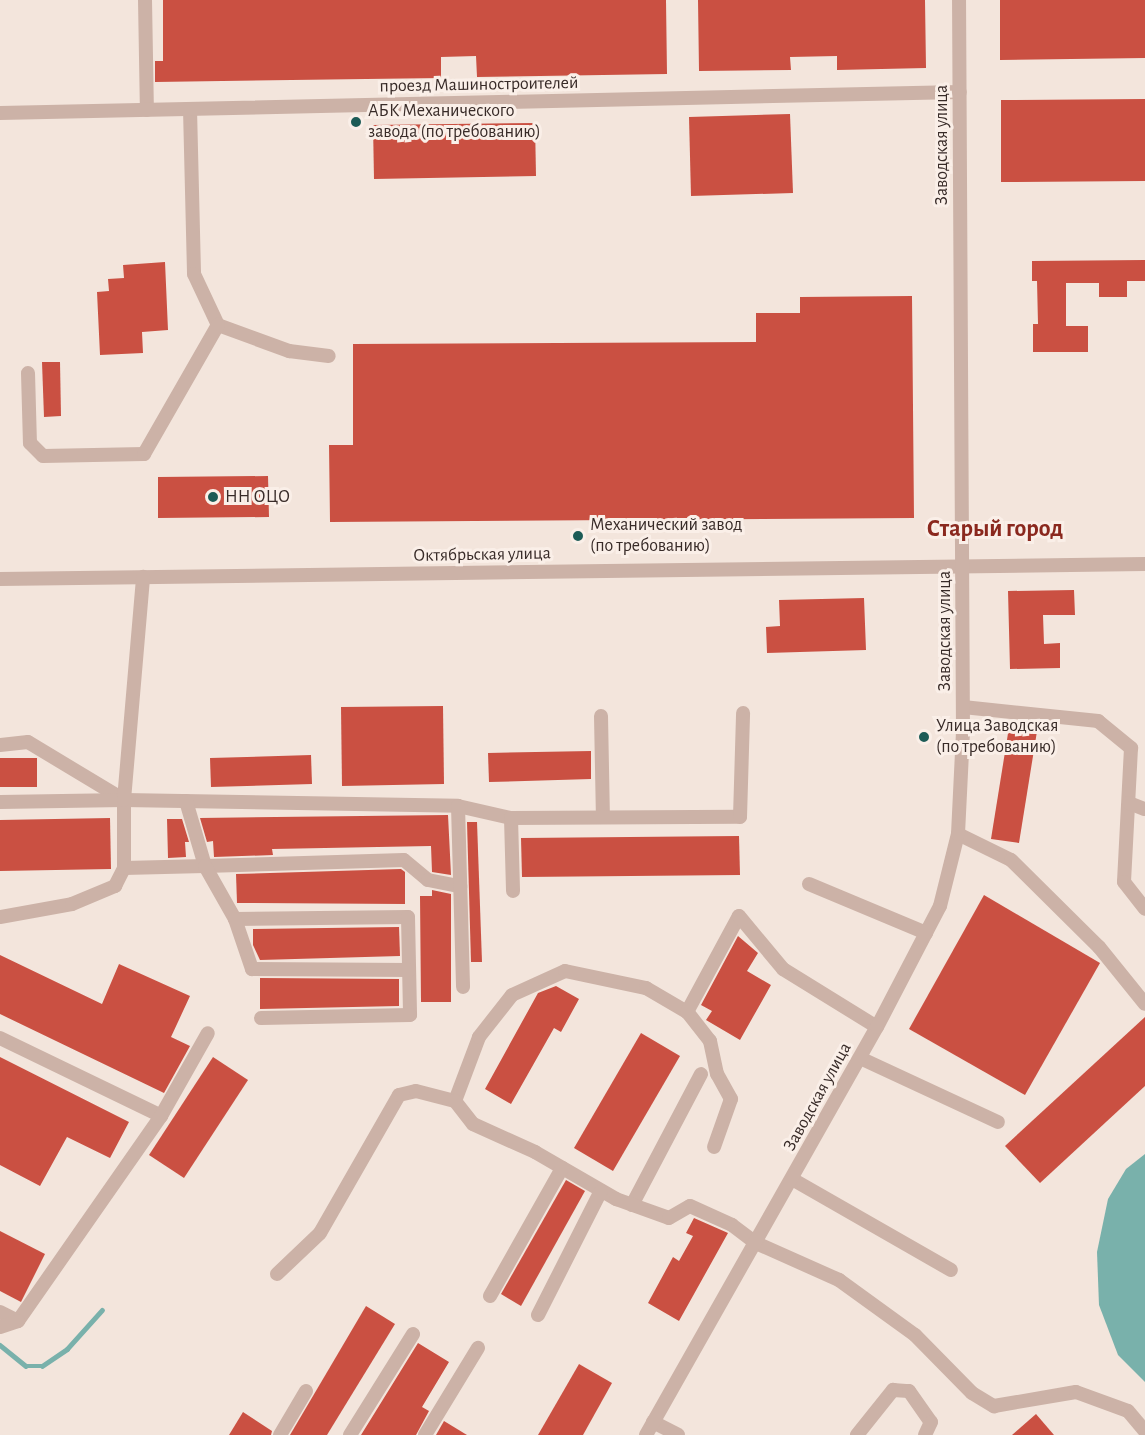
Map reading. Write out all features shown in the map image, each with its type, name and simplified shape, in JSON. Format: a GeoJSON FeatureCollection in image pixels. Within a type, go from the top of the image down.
{"type":"FeatureCollection","features":[{"type":"Feature","properties":{"kind":"street"},"geometry":{"type":"LineString","coordinates":[[145,0],[147,110]]}},
{"type":"Feature","properties":{"kind":"street","name":"Заводская улица"},"geometry":{"type":"LineString","coordinates":[[646,1435],[860,1058],[926,933],[940,906],[958,834],[963,707],[959,0]]}},
{"type":"Feature","properties":{"kind":"street","name":"проезд Машиностроителей"},"geometry":{"type":"LineString","coordinates":[[0,113],[960,92]]}},
{"type":"Feature","properties":{"kind":"street"},"geometry":{"type":"LineString","coordinates":[[190,109],[194,274],[218,326],[289,351],[329,356]]}},
{"type":"Feature","properties":{"kind":"street"},"geometry":{"type":"LineString","coordinates":[[28,373],[30,443],[43,456],[144,454],[218,326]]}},
{"type":"Feature","properties":{"kind":"street","name":"Октябрьская улица"},"geometry":{"type":"LineString","coordinates":[[0,579],[1145,564]]}},
{"type":"Feature","properties":{"kind":"street"},"geometry":{"type":"LineString","coordinates":[[0,917],[72,904],[115,886],[124,868],[124,800],[143,577]]}},
{"type":"Feature","properties":{"kind":"street"},"geometry":{"type":"LineString","coordinates":[[963,707],[1098,721],[1131,748],[1124,882],[1145,909]]}},
{"type":"Feature","properties":{"kind":"street"},"geometry":{"type":"LineString","coordinates":[[0,802],[124,800],[458,806],[511,818],[740,817],[743,713]]}},
{"type":"Feature","properties":{"kind":"street"},"geometry":{"type":"LineString","coordinates":[[601,716],[603,817]]}},
{"type":"Feature","properties":{"kind":"street"},"geometry":{"type":"LineString","coordinates":[[0,745],[28,742],[124,800]]}},
{"type":"Feature","properties":{"kind":"street"},"geometry":{"type":"LineString","coordinates":[[186,801],[205,866],[235,919],[252,969],[409,970]]}},
{"type":"Feature","properties":{"kind":"street"},"geometry":{"type":"LineString","coordinates":[[1129,803],[1145,809]]}},
{"type":"Feature","properties":{"kind":"street"},"geometry":{"type":"LineString","coordinates":[[458,806],[463,987]]}},
{"type":"Feature","properties":{"kind":"street"},"geometry":{"type":"LineString","coordinates":[[511,818],[513,891]]}},
{"type":"Feature","properties":{"kind":"street"},"geometry":{"type":"LineString","coordinates":[[958,834],[1011,860],[1099,947],[1145,1004]]}},
{"type":"Feature","properties":{"kind":"street"},"geometry":{"type":"LineString","coordinates":[[124,868],[404,860],[428,880],[460,886]]}},
{"type":"Feature","properties":{"kind":"street"},"geometry":{"type":"LineString","coordinates":[[809,884],[926,933]]}},
{"type":"Feature","properties":{"kind":"street"},"geometry":{"type":"LineString","coordinates":[[687,1012],[739,916],[783,969],[877,1027]]}},
{"type":"Feature","properties":{"kind":"street"},"geometry":{"type":"LineString","coordinates":[[235,919],[408,917],[410,1016],[261,1018]]}},
{"type":"Feature","properties":{"kind":"street"},"geometry":{"type":"LineString","coordinates":[[455,1101],[479,1037],[512,995],[565,971],[646,988],[687,1012],[710,1041],[717,1074],[731,1099],[714,1147]]}},
{"type":"Feature","properties":{"kind":"street"},"geometry":{"type":"LineString","coordinates":[[0,1327],[18,1321],[161,1116],[208,1033]]}},
{"type":"Feature","properties":{"kind":"street"},"geometry":{"type":"LineString","coordinates":[[0,1038],[161,1116]]}},
{"type":"Feature","properties":{"kind":"street"},"geometry":{"type":"LineString","coordinates":[[860,1058],[998,1122]]}},
{"type":"Feature","properties":{"kind":"street"},"geometry":{"type":"LineString","coordinates":[[632,1205],[701,1074]]}},
{"type":"Feature","properties":{"kind":"street"},"geometry":{"type":"LineString","coordinates":[[277,1274],[320,1233],[399,1095],[416,1091],[455,1101],[473,1124],[632,1205],[669,1218],[690,1206],[732,1225],[756,1243],[839,1280],[915,1335],[972,1393],[994,1406],[1076,1392],[1128,1410],[1145,1431]]}},
{"type":"Feature","properties":{"kind":"street"},"geometry":{"type":"LineString","coordinates":[[490,1296],[562,1168]]}},
{"type":"Feature","properties":{"kind":"street"},"geometry":{"type":"LineString","coordinates":[[792,1179],[951,1270]]}},
{"type":"Feature","properties":{"kind":"street"},"geometry":{"type":"LineString","coordinates":[[538,1315],[602,1191]]}},
{"type":"Feature","properties":{"kind":"street"},"geometry":{"type":"LineString","coordinates":[[0,1312],[18,1321]]}},
{"type":"Feature","properties":{"kind":"street"},"geometry":{"type":"LineString","coordinates":[[350,1435],[413,1334]]}},
{"type":"Feature","properties":{"kind":"street"},"geometry":{"type":"LineString","coordinates":[[425,1435],[478,1348]]}},
{"type":"Feature","properties":{"kind":"street"},"geometry":{"type":"LineString","coordinates":[[857,1435],[893,1390],[909,1391],[931,1422],[925,1435]]}},
{"type":"Feature","properties":{"kind":"street"},"geometry":{"type":"LineString","coordinates":[[280,1435],[306,1391]]}},
{"type":"Feature","properties":{"kind":"street"},"geometry":{"type":"LineString","coordinates":[[653,1422],[678,1435]]}},
{"type":"Feature","properties":{"kind":"water"},"geometry":{"type":"Polygon","coordinates":[[[1145,1154],[1145,1382],[1118,1355],[1099,1305],[1097,1252],[1108,1199],[1126,1169],[1145,1154]]]}},
{"type":"Feature","properties":{"kind":"building"},"geometry":{"type":"Polygon","coordinates":[[[163,0],[666,0],[667,74],[477,77],[476,56],[441,57],[441,78],[155,82],[155,61],[163,61],[163,0]]]}},
{"type":"Feature","properties":{"kind":"building"},"geometry":{"type":"Polygon","coordinates":[[[698,0],[925,0],[926,68],[837,70],[837,56],[790,57],[791,70],[699,71],[698,0]]]}},
{"type":"Feature","properties":{"kind":"building"},"geometry":{"type":"Polygon","coordinates":[[[1000,0],[1145,0],[1145,58],[1000,60],[1000,0]]]}},
{"type":"Feature","properties":{"kind":"building"},"geometry":{"type":"Polygon","coordinates":[[[1145,99],[1145,181],[1001,182],[1001,100],[1145,99]]]}},
{"type":"Feature","properties":{"kind":"building"},"geometry":{"type":"Polygon","coordinates":[[[790,114],[793,193],[691,196],[689,117],[790,114]]]}},
{"type":"Feature","properties":{"kind":"building"},"geometry":{"type":"Polygon","coordinates":[[[535,123],[536,176],[374,179],[373,125],[535,123]]]}},
{"type":"Feature","properties":{"kind":"building"},"geometry":{"type":"Polygon","coordinates":[[[1145,260],[1145,281],[1127,281],[1127,297],[1099,297],[1099,283],[1066,283],[1066,326],[1088,326],[1088,352],[1033,352],[1033,324],[1038,324],[1037,281],[1032,281],[1032,261],[1145,260]]]}},
{"type":"Feature","properties":{"kind":"building"},"geometry":{"type":"Polygon","coordinates":[[[165,262],[168,330],[142,332],[143,353],[100,355],[97,292],[109,291],[108,279],[124,278],[123,265],[165,262]]]}},
{"type":"Feature","properties":{"kind":"building"},"geometry":{"type":"Polygon","coordinates":[[[912,296],[914,518],[330,522],[329,445],[353,445],[353,344],[756,342],[756,313],[800,313],[800,297],[912,296]]]}},
{"type":"Feature","properties":{"kind":"building"},"geometry":{"type":"Polygon","coordinates":[[[42,362],[60,362],[61,416],[44,417],[42,362]]]}},
{"type":"Feature","properties":{"kind":"building","name":"НН ОЦО"},"geometry":{"type":"Polygon","coordinates":[[[268,476],[269,517],[158,518],[158,477],[268,476]]]}},
{"type":"Feature","properties":{"kind":"building"},"geometry":{"type":"Polygon","coordinates":[[[1074,590],[1075,615],[1043,615],[1044,644],[1060,643],[1060,668],[1010,669],[1008,591],[1074,590]]]}},
{"type":"Feature","properties":{"kind":"building"},"geometry":{"type":"Polygon","coordinates":[[[864,598],[866,650],[767,653],[766,627],[780,626],[779,600],[864,598]]]}},
{"type":"Feature","properties":{"kind":"building"},"geometry":{"type":"Polygon","coordinates":[[[443,706],[444,784],[342,786],[341,707],[443,706]]]}},
{"type":"Feature","properties":{"kind":"building"},"geometry":{"type":"Polygon","coordinates":[[[1010,721],[1038,725],[1019,843],[991,839],[1010,721]]]}},
{"type":"Feature","properties":{"kind":"building"},"geometry":{"type":"Polygon","coordinates":[[[591,751],[591,779],[489,782],[488,753],[591,751]]]}},
{"type":"Feature","properties":{"kind":"building"},"geometry":{"type":"Polygon","coordinates":[[[311,755],[312,784],[211,787],[210,758],[311,755]]]}},
{"type":"Feature","properties":{"kind":"building"},"geometry":{"type":"Polygon","coordinates":[[[0,758],[37,758],[37,787],[0,787],[0,758]]]}},
{"type":"Feature","properties":{"kind":"building"},"geometry":{"type":"Polygon","coordinates":[[[448,815],[451,875],[432,872],[431,846],[272,849],[273,855],[214,857],[213,841],[207,842],[200,818],[448,815]]]}},
{"type":"Feature","properties":{"kind":"building"},"geometry":{"type":"Polygon","coordinates":[[[110,818],[111,869],[0,871],[0,820],[110,818]]]}},
{"type":"Feature","properties":{"kind":"building"},"geometry":{"type":"Polygon","coordinates":[[[167,819],[182,819],[189,842],[185,842],[186,857],[168,858],[167,819]]]}},
{"type":"Feature","properties":{"kind":"building"},"geometry":{"type":"Polygon","coordinates":[[[467,822],[477,822],[482,962],[471,962],[467,822]]]}},
{"type":"Feature","properties":{"kind":"building"},"geometry":{"type":"Polygon","coordinates":[[[739,836],[740,875],[522,877],[521,838],[739,836]]]}},
{"type":"Feature","properties":{"kind":"building"},"geometry":{"type":"Polygon","coordinates":[[[401,869],[405,872],[405,904],[237,903],[236,874],[401,869]]]}},
{"type":"Feature","properties":{"kind":"building"},"geometry":{"type":"Polygon","coordinates":[[[432,890],[451,894],[451,1002],[421,1002],[420,896],[432,896],[432,890]]]}},
{"type":"Feature","properties":{"kind":"building"},"geometry":{"type":"Polygon","coordinates":[[[984,895],[1100,963],[1025,1095],[909,1029],[984,895]]]}},
{"type":"Feature","properties":{"kind":"building"},"geometry":{"type":"Polygon","coordinates":[[[399,927],[400,956],[260,960],[253,945],[253,929],[399,927]]]}},
{"type":"Feature","properties":{"kind":"building"},"geometry":{"type":"Polygon","coordinates":[[[738,936],[758,953],[747,971],[771,985],[740,1040],[706,1020],[712,1011],[701,1005],[738,936]]]}},
{"type":"Feature","properties":{"kind":"building"},"geometry":{"type":"Polygon","coordinates":[[[0,955],[102,1004],[119,964],[190,996],[171,1037],[190,1046],[164,1093],[0,1014],[0,955]]]}},
{"type":"Feature","properties":{"kind":"building"},"geometry":{"type":"Polygon","coordinates":[[[260,978],[399,979],[399,1006],[260,1009],[260,978]]]}},
{"type":"Feature","properties":{"kind":"building"},"geometry":{"type":"Polygon","coordinates":[[[556,986],[579,999],[561,1032],[554,1028],[511,1104],[485,1089],[538,993],[556,986]]]}},
{"type":"Feature","properties":{"kind":"building"},"geometry":{"type":"Polygon","coordinates":[[[1145,1017],[1145,1086],[1040,1183],[1005,1146],[1145,1017]]]}},
{"type":"Feature","properties":{"kind":"building"},"geometry":{"type":"Polygon","coordinates":[[[641,1033],[680,1056],[613,1171],[574,1148],[641,1033]]]}},
{"type":"Feature","properties":{"kind":"building"},"geometry":{"type":"Polygon","coordinates":[[[0,1057],[129,1122],[110,1158],[67,1137],[40,1186],[0,1165],[0,1057]]]}},
{"type":"Feature","properties":{"kind":"building"},"geometry":{"type":"Polygon","coordinates":[[[213,1057],[248,1080],[184,1178],[149,1155],[213,1057]]]}},
{"type":"Feature","properties":{"kind":"building"},"geometry":{"type":"Polygon","coordinates":[[[566,1180],[585,1191],[521,1306],[501,1294],[566,1180]]]}},
{"type":"Feature","properties":{"kind":"building"},"geometry":{"type":"Polygon","coordinates":[[[694,1218],[728,1233],[679,1321],[648,1303],[673,1257],[679,1261],[693,1236],[686,1233],[694,1218]]]}},
{"type":"Feature","properties":{"kind":"building"},"geometry":{"type":"Polygon","coordinates":[[[0,1231],[45,1254],[21,1302],[0,1291],[0,1231]]]}},
{"type":"Feature","properties":{"kind":"building"},"geometry":{"type":"Polygon","coordinates":[[[366,1306],[395,1324],[327,1435],[290,1435],[366,1306]]]}},
{"type":"Feature","properties":{"kind":"building"},"geometry":{"type":"Polygon","coordinates":[[[418,1343],[449,1362],[422,1407],[429,1411],[416,1435],[361,1435],[418,1343]]]}},
{"type":"Feature","properties":{"kind":"building"},"geometry":{"type":"Polygon","coordinates":[[[579,1364],[612,1383],[583,1435],[538,1435],[579,1364]]]}},
{"type":"Feature","properties":{"kind":"building"},"geometry":{"type":"Polygon","coordinates":[[[243,1412],[272,1431],[271,1435],[229,1435],[243,1412]]]}},
{"type":"Feature","properties":{"kind":"building"},"geometry":{"type":"Polygon","coordinates":[[[1036,1414],[1054,1435],[1012,1435],[1036,1414]]]}},
{"type":"Feature","properties":{"kind":"building"},"geometry":{"type":"Polygon","coordinates":[[[444,1421],[467,1435],[436,1435],[444,1421]]]}},
{"type":"Feature","properties":{"kind":"waterway"},"geometry":{"type":"LineString","coordinates":[[0,1345],[26,1366],[42,1366],[67,1349],[102,1310]]}},
{"type":"Feature","properties":{"kind":"place","name":"АБК Механического завода (по требованию)"},"geometry":{"type":"Point","coordinates":[356,122]}},
{"type":"Feature","properties":{"kind":"place","name":"НН ОЦО"},"geometry":{"type":"Point","coordinates":[213,497]}},
{"type":"Feature","properties":{"kind":"place","name":"Механический завод (по требованию)"},"geometry":{"type":"Point","coordinates":[578,536]}},
{"type":"Feature","properties":{"kind":"place","name":"Улица Заводская (по требованию)"},"geometry":{"type":"Point","coordinates":[924,737]}},
{"type":"Feature","properties":{"kind":"district","name":"Старый город"},"geometry":{"type":"Point","coordinates":[995,530]}}]}
